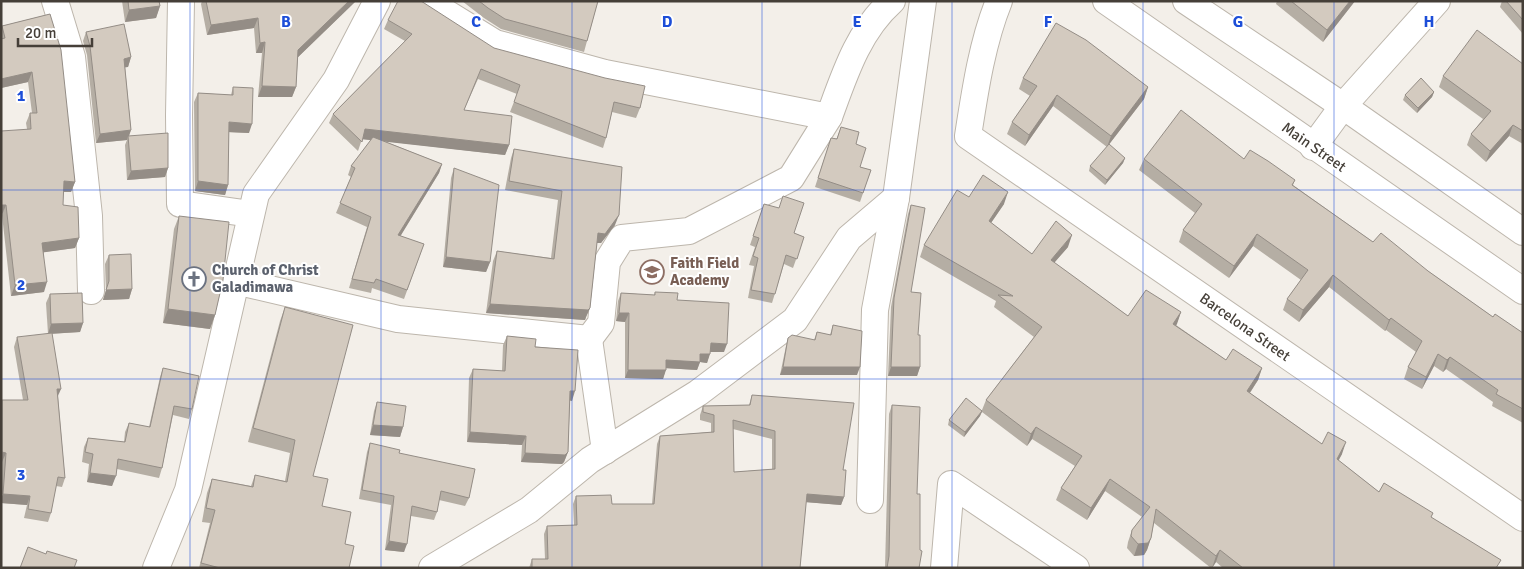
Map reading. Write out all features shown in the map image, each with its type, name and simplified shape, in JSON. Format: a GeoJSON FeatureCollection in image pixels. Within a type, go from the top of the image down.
{"type":"FeatureCollection","features":[{"type":"Feature","properties":{"kind":"street"},"geometry":{"type":"LineString","coordinates":[[55,1],[72,58],[89,216],[91,291]]}},
{"type":"Feature","properties":{"kind":"street"},"geometry":{"type":"LineString","coordinates":[[181,1],[180,204],[252,214]]}},
{"type":"Feature","properties":{"kind":"street"},"geometry":{"type":"LineString","coordinates":[[156,568],[188,490],[256,194],[336,80],[377,1]]}},
{"type":"Feature","properties":{"kind":"street"},"geometry":{"type":"LineString","coordinates":[[427,1],[495,43],[605,73],[829,117]]}},
{"type":"Feature","properties":{"kind":"street"},"geometry":{"type":"LineString","coordinates":[[605,451],[589,339],[601,323],[607,262],[622,238],[689,231],[791,178],[829,117],[853,54],[883,9],[892,1]]}},
{"type":"Feature","properties":{"kind":"street"},"geometry":{"type":"LineString","coordinates":[[870,500],[875,310],[896,198],[923,1]]}},
{"type":"Feature","properties":{"kind":"street","name":"Barcelona Street"},"geometry":{"type":"LineString","coordinates":[[999,1],[993,16],[976,90],[968,136],[1523,518]]}},
{"type":"Feature","properties":{"kind":"street","name":"Main Street"},"geometry":{"type":"LineString","coordinates":[[1106,1],[1523,291]]}},
{"type":"Feature","properties":{"kind":"street"},"geometry":{"type":"LineString","coordinates":[[1186,1],[1343,106],[1523,232]]}},
{"type":"Feature","properties":{"kind":"street"},"geometry":{"type":"LineString","coordinates":[[1313,146],[1343,106],[1437,1]]}},
{"type":"Feature","properties":{"kind":"street"},"geometry":{"type":"LineString","coordinates":[[432,568],[529,510],[590,460],[698,393],[795,320],[849,238],[896,198]]}},
{"type":"Feature","properties":{"kind":"street"},"geometry":{"type":"LineString","coordinates":[[235,281],[398,319],[589,339]]}},
{"type":"Feature","properties":{"kind":"street"},"geometry":{"type":"LineString","coordinates":[[944,568],[951,484],[1076,568]]}},
{"type":"Feature","properties":{"kind":"building"},"geometry":{"type":"Polygon","coordinates":[[[128,1],[159,1],[160,6],[129,10],[128,1]]]}},
{"type":"Feature","properties":{"kind":"building"},"geometry":{"type":"Polygon","coordinates":[[[206,1],[349,1],[298,50],[296,87],[262,86],[265,42],[260,43],[258,18],[211,25],[206,1]]]}},
{"type":"Feature","properties":{"kind":"building"},"geometry":{"type":"Polygon","coordinates":[[[398,1],[421,1],[494,48],[605,78],[645,86],[640,108],[614,102],[606,138],[514,102],[520,85],[481,69],[464,110],[512,116],[509,145],[365,129],[362,142],[333,114],[412,34],[388,20],[398,1]]]}},
{"type":"Feature","properties":{"kind":"building"},"geometry":{"type":"Polygon","coordinates":[[[479,1],[598,1],[587,41],[505,19],[479,1]]]}},
{"type":"Feature","properties":{"kind":"building"},"geometry":{"type":"Polygon","coordinates":[[[1291,1],[1350,1],[1327,30],[1291,1]]]}},
{"type":"Feature","properties":{"kind":"building"},"geometry":{"type":"Polygon","coordinates":[[[1506,1],[1523,1],[1523,20],[1506,1]]]}},
{"type":"Feature","properties":{"kind":"building"},"geometry":{"type":"Polygon","coordinates":[[[50,14],[61,50],[75,182],[64,181],[63,205],[78,207],[79,238],[42,243],[47,282],[15,285],[6,205],[1,205],[1,131],[31,129],[30,113],[37,113],[32,72],[1,79],[1,39],[5,38],[2,26],[50,14]]]}},
{"type":"Feature","properties":{"kind":"building"},"geometry":{"type":"Polygon","coordinates":[[[1056,23],[1086,40],[1148,87],[1111,136],[1057,95],[1029,135],[1012,122],[1037,86],[1023,78],[1056,23]]]}},
{"type":"Feature","properties":{"kind":"building"},"geometry":{"type":"Polygon","coordinates":[[[124,24],[131,57],[124,59],[131,130],[100,134],[90,46],[86,32],[124,24]]]}},
{"type":"Feature","properties":{"kind":"building"},"geometry":{"type":"Polygon","coordinates":[[[1477,30],[1523,64],[1523,131],[1513,125],[1490,151],[1471,134],[1491,111],[1443,76],[1477,30]]]}},
{"type":"Feature","properties":{"kind":"building"},"geometry":{"type":"Polygon","coordinates":[[[1421,78],[1434,92],[1418,108],[1405,95],[1421,78]]]}},
{"type":"Feature","properties":{"kind":"building"},"geometry":{"type":"Polygon","coordinates":[[[233,87],[253,88],[252,124],[229,122],[228,185],[198,181],[198,93],[233,95],[233,87]]]}},
{"type":"Feature","properties":{"kind":"building"},"geometry":{"type":"Polygon","coordinates":[[[1181,110],[1244,159],[1250,150],[1268,161],[1295,180],[1292,185],[1373,242],[1381,233],[1428,271],[1493,317],[1495,314],[1523,333],[1523,409],[1496,394],[1498,390],[1450,357],[1447,360],[1438,354],[1426,377],[1408,367],[1422,341],[1391,318],[1389,320],[1333,275],[1303,310],[1287,299],[1308,270],[1257,234],[1234,266],[1183,230],[1202,204],[1144,159],[1181,110]]]}},
{"type":"Feature","properties":{"kind":"building"},"geometry":{"type":"Polygon","coordinates":[[[841,127],[859,132],[856,144],[866,148],[860,167],[871,170],[863,193],[818,178],[831,138],[837,139],[841,127]]]}},
{"type":"Feature","properties":{"kind":"building"},"geometry":{"type":"Polygon","coordinates":[[[168,133],[168,168],[131,171],[128,136],[168,133]]]}},
{"type":"Feature","properties":{"kind":"building"},"geometry":{"type":"Polygon","coordinates":[[[373,137],[442,164],[398,235],[424,244],[407,290],[376,279],[374,283],[352,279],[371,217],[340,203],[355,168],[351,166],[373,137]]]}},
{"type":"Feature","properties":{"kind":"building"},"geometry":{"type":"Polygon","coordinates":[[[1109,144],[1125,158],[1107,180],[1090,166],[1109,144]]]}},
{"type":"Feature","properties":{"kind":"building"},"geometry":{"type":"Polygon","coordinates":[[[514,149],[622,167],[619,215],[605,234],[598,233],[590,308],[588,310],[490,304],[497,251],[554,259],[562,191],[509,181],[514,149]]]}},
{"type":"Feature","properties":{"kind":"building"},"geometry":{"type":"Polygon","coordinates":[[[454,168],[499,185],[490,262],[446,257],[454,168]]]}},
{"type":"Feature","properties":{"kind":"building"},"geometry":{"type":"Polygon","coordinates":[[[983,175],[1008,192],[989,221],[1032,254],[1056,221],[1072,235],[1051,260],[1128,316],[1146,290],[1181,312],[1173,324],[1226,360],[1233,349],[1262,368],[1247,391],[1322,444],[1328,432],[1346,442],[1337,459],[1379,492],[1384,483],[1433,513],[1431,517],[1501,560],[1496,568],[1243,568],[1220,550],[1216,556],[1156,509],[1151,538],[1148,543],[1138,544],[1131,536],[1132,530],[1150,507],[1110,479],[1091,508],[1061,488],[1082,456],[1036,427],[1031,434],[986,400],[1042,327],[998,295],[1013,296],[924,245],[957,190],[969,197],[983,175]]]}},
{"type":"Feature","properties":{"kind":"building"},"geometry":{"type":"Polygon","coordinates":[[[783,196],[804,203],[794,233],[804,237],[797,259],[786,255],[775,294],[751,290],[758,258],[753,256],[759,238],[753,236],[764,204],[779,208],[783,196]]]}},
{"type":"Feature","properties":{"kind":"building"},"geometry":{"type":"Polygon","coordinates":[[[911,205],[925,208],[911,292],[921,293],[918,335],[920,335],[920,367],[891,367],[894,298],[911,205]]]}},
{"type":"Feature","properties":{"kind":"building","name":"Church of Christ Galadimawa"},"geometry":{"type":"Polygon","coordinates":[[[179,216],[229,222],[223,280],[215,315],[168,309],[179,216]]]}},
{"type":"Feature","properties":{"kind":"building"},"geometry":{"type":"Polygon","coordinates":[[[131,254],[132,289],[106,290],[109,281],[109,255],[131,254]]]}},
{"type":"Feature","properties":{"kind":"building"},"geometry":{"type":"Polygon","coordinates":[[[655,292],[678,293],[677,300],[729,303],[727,344],[711,343],[710,354],[700,354],[700,362],[666,360],[666,370],[628,370],[629,313],[619,313],[621,293],[655,295],[655,292]]]}},
{"type":"Feature","properties":{"kind":"building"},"geometry":{"type":"Polygon","coordinates":[[[82,293],[83,323],[51,324],[50,294],[82,293]]]}},
{"type":"Feature","properties":{"kind":"building"},"geometry":{"type":"Polygon","coordinates":[[[285,307],[353,325],[313,476],[328,479],[322,506],[351,512],[345,544],[354,546],[349,568],[220,568],[201,563],[215,510],[206,508],[212,479],[253,487],[255,475],[287,482],[295,440],[253,428],[285,307]]]}},
{"type":"Feature","properties":{"kind":"building"},"geometry":{"type":"Polygon","coordinates":[[[833,325],[862,331],[860,367],[783,367],[788,338],[792,335],[815,340],[817,332],[831,335],[833,325]]]}},
{"type":"Feature","properties":{"kind":"building"},"geometry":{"type":"Polygon","coordinates":[[[52,333],[61,389],[57,389],[65,478],[58,477],[51,513],[28,509],[30,496],[3,494],[6,453],[2,452],[2,400],[28,400],[17,337],[52,333]]]}},
{"type":"Feature","properties":{"kind":"building"},"geometry":{"type":"Polygon","coordinates":[[[507,336],[536,339],[535,347],[578,350],[575,391],[570,391],[568,452],[565,455],[525,453],[526,436],[470,432],[473,369],[505,371],[507,336]]]}},
{"type":"Feature","properties":{"kind":"building"},"geometry":{"type":"Polygon","coordinates":[[[163,368],[199,376],[192,409],[174,406],[162,468],[118,459],[116,476],[90,473],[93,454],[85,452],[88,438],[125,442],[129,423],[150,427],[163,368]]]}},
{"type":"Feature","properties":{"kind":"building"},"geometry":{"type":"Polygon","coordinates":[[[752,395],[854,403],[843,470],[846,470],[844,497],[807,494],[800,568],[532,568],[532,559],[548,559],[547,526],[577,525],[576,496],[611,495],[612,504],[654,504],[660,436],[714,432],[714,415],[703,412],[703,406],[750,405],[752,395]],[[733,420],[734,472],[775,469],[775,431],[733,420]]]}},
{"type":"Feature","properties":{"kind":"building"},"geometry":{"type":"Polygon","coordinates":[[[966,398],[982,411],[965,432],[949,420],[966,398]]]}},
{"type":"Feature","properties":{"kind":"building"},"geometry":{"type":"Polygon","coordinates":[[[377,402],[406,406],[403,427],[373,425],[377,402]]]}},
{"type":"Feature","properties":{"kind":"building"},"geometry":{"type":"Polygon","coordinates":[[[892,405],[920,407],[917,494],[920,494],[920,550],[922,551],[919,568],[887,568],[889,556],[892,405]]]}},
{"type":"Feature","properties":{"kind":"building"},"geometry":{"type":"Polygon","coordinates":[[[370,443],[400,450],[399,453],[475,469],[469,498],[441,491],[437,512],[412,506],[407,544],[389,541],[394,496],[362,490],[370,443]]]}},
{"type":"Feature","properties":{"kind":"building"},"geometry":{"type":"Polygon","coordinates":[[[28,547],[46,554],[47,551],[77,560],[74,568],[20,568],[28,547]]]}},
{"type":"Feature","properties":{"kind":"place","name":"Faith Field Academy"},"geometry":{"type":"Point","coordinates":[652,272]}},
{"type":"Feature","properties":{"kind":"place","name":"Church of Christ Galadimawa"},"geometry":{"type":"Point","coordinates":[194,279]}}]}
